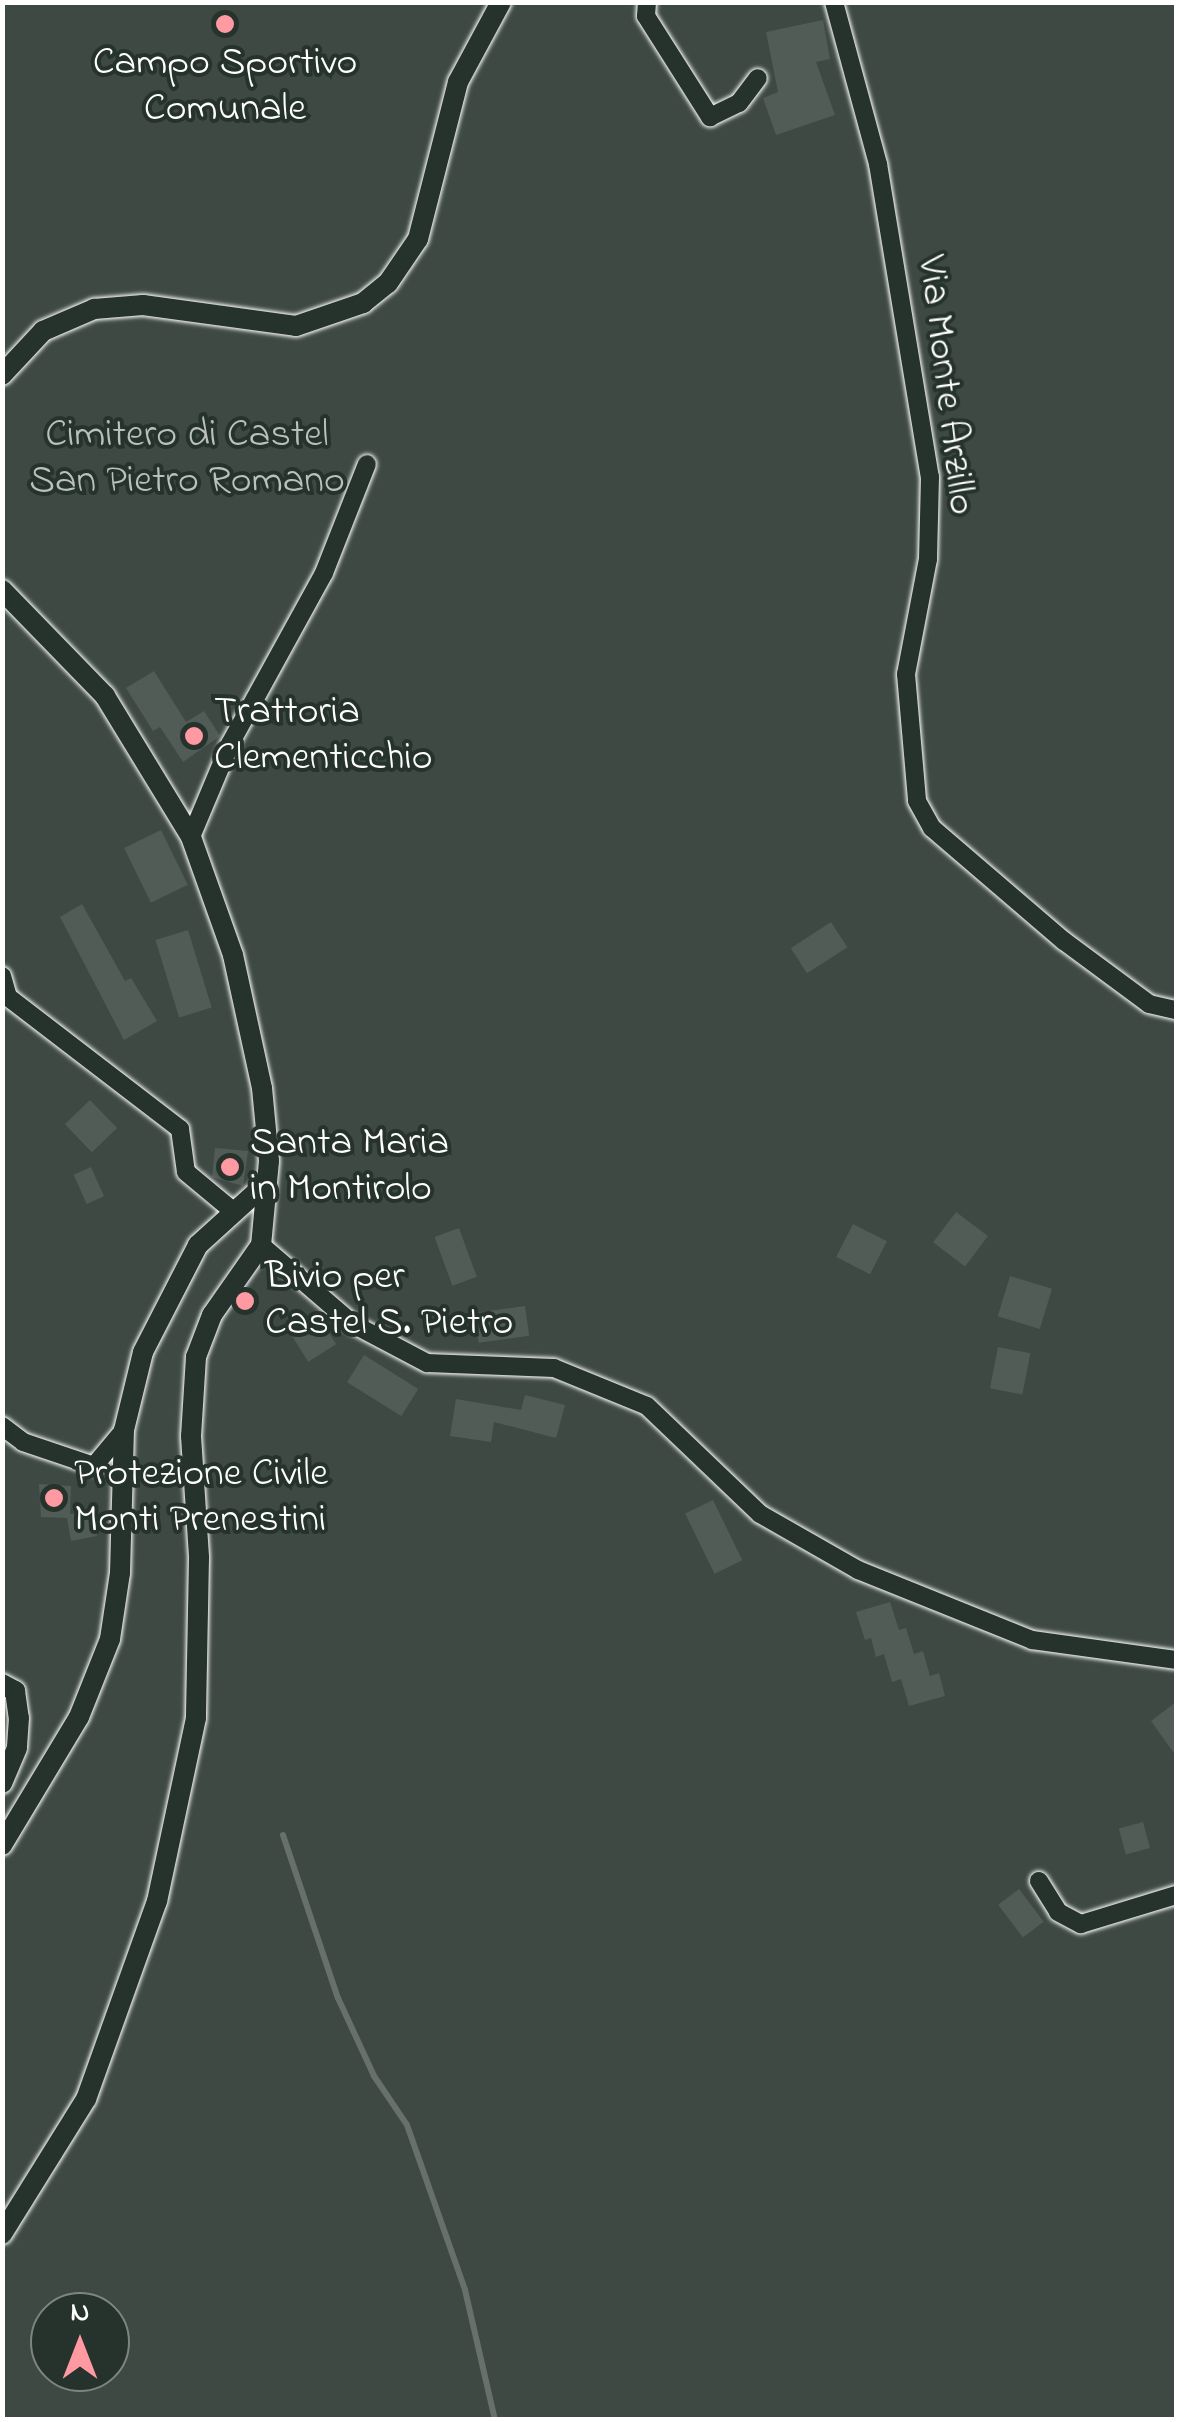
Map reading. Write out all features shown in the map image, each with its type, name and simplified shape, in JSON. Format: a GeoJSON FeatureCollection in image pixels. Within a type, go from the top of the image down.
{"type":"FeatureCollection","features":[{"type":"Feature","properties":{"kind":"street"},"geometry":{"type":"LineString","coordinates":[[2,375],[43,331],[94,309],[143,305],[280,326],[311,324],[363,304],[388,283],[418,239],[458,82],[502,2]]}},
{"type":"Feature","properties":{"kind":"street"},"geometry":{"type":"LineString","coordinates":[[647,2],[646,16],[710,117],[738,103],[758,78]]}},
{"type":"Feature","properties":{"kind":"street","name":"Via Monte Arzillo"},"geometry":{"type":"LineString","coordinates":[[834,2],[878,164],[930,478],[928,559],[906,674],[917,802],[932,828],[1064,941],[1149,1004],[1176,1010]]}},
{"type":"Feature","properties":{"kind":"street"},"geometry":{"type":"LineString","coordinates":[[191,837],[230,744],[324,572],[367,464]]}},
{"type":"Feature","properties":{"kind":"street"},"geometry":{"type":"LineString","coordinates":[[2,590],[105,696],[191,837],[246,1006],[268,1132],[261,1245],[212,1315],[196,1358],[191,1436],[198,1538],[196,1718],[157,1901],[91,2084],[9,2223]]}},
{"type":"Feature","properties":{"kind":"street"},"geometry":{"type":"LineString","coordinates":[[2,976],[8,997],[180,1128],[186,1172],[233,1211]]}},
{"type":"Feature","properties":{"kind":"street"},"geometry":{"type":"LineString","coordinates":[[2,1844],[79,1717],[110,1638],[120,1573],[124,1430],[137,1368],[158,1316],[198,1244],[263,1186]]}},
{"type":"Feature","properties":{"kind":"street"},"geometry":{"type":"LineString","coordinates":[[261,1245],[354,1324],[427,1363],[554,1368],[646,1406],[760,1514],[858,1570],[1032,1640],[1176,1660]]}},
{"type":"Feature","properties":{"kind":"street"},"geometry":{"type":"LineString","coordinates":[[2,1426],[23,1442],[94,1466],[124,1430]]}},
{"type":"Feature","properties":{"kind":"street"},"geometry":{"type":"LineString","coordinates":[[2,1684],[15,1692],[19,1718],[17,1748],[2,1783]]}},
{"type":"Feature","properties":{"kind":"street"},"geometry":{"type":"LineString","coordinates":[[1039,1880],[1058,1912],[1081,1924],[1176,1895]]}},
{"type":"Feature","properties":{"kind":"green space","name":"Cimitero di Castel San Pietro Romano"},"geometry":{"type":"Polygon","coordinates":[[[3,3],[1176,3],[1176,2419],[3,2420],[3,3]]]}},
{"type":"Feature","properties":{"kind":"building"},"geometry":{"type":"Polygon","coordinates":[[[823,20],[830,59],[816,62],[835,115],[776,135],[763,98],[778,92],[766,32],[823,20]]]}},
{"type":"Feature","properties":{"kind":"building"},"geometry":{"type":"Polygon","coordinates":[[[154,671],[186,722],[204,711],[220,736],[183,762],[160,727],[153,731],[126,688],[154,671]]]}},
{"type":"Feature","properties":{"kind":"building"},"geometry":{"type":"Polygon","coordinates":[[[161,830],[188,885],[151,903],[124,848],[161,830]]]}},
{"type":"Feature","properties":{"kind":"building"},"geometry":{"type":"Polygon","coordinates":[[[82,904],[125,981],[131,978],[157,1021],[124,1040],[60,917],[82,904]]]}},
{"type":"Feature","properties":{"kind":"building"},"geometry":{"type":"Polygon","coordinates":[[[831,922],[847,947],[807,973],[791,948],[831,922]]]}},
{"type":"Feature","properties":{"kind":"building"},"geometry":{"type":"Polygon","coordinates":[[[188,930],[212,1007],[179,1017],[155,940],[188,930]]]}},
{"type":"Feature","properties":{"kind":"building"},"geometry":{"type":"Polygon","coordinates":[[[90,1100],[117,1128],[92,1152],[65,1124],[90,1100]]]}},
{"type":"Feature","properties":{"kind":"building","name":"Santa Maria in Montirolo"},"geometry":{"type":"Polygon","coordinates":[[[215,1148],[248,1151],[243,1186],[212,1177],[215,1148]]]}},
{"type":"Feature","properties":{"kind":"building"},"geometry":{"type":"Polygon","coordinates":[[[91,1167],[104,1196],[87,1204],[74,1175],[91,1167]]]}},
{"type":"Feature","properties":{"kind":"building"},"geometry":{"type":"Polygon","coordinates":[[[956,1212],[988,1236],[965,1266],[933,1242],[956,1212]]]}},
{"type":"Feature","properties":{"kind":"building"},"geometry":{"type":"Polygon","coordinates":[[[853,1224],[887,1241],[870,1274],[836,1257],[853,1224]]]}},
{"type":"Feature","properties":{"kind":"building"},"geometry":{"type":"Polygon","coordinates":[[[459,1228],[477,1277],[452,1286],[435,1237],[459,1228]]]}},
{"type":"Feature","properties":{"kind":"building"},"geometry":{"type":"Polygon","coordinates":[[[1010,1276],[1052,1289],[1040,1329],[998,1316],[1010,1276]]]}},
{"type":"Feature","properties":{"kind":"building"},"geometry":{"type":"Polygon","coordinates":[[[525,1306],[529,1336],[479,1343],[474,1313],[525,1306]]]}},
{"type":"Feature","properties":{"kind":"building"},"geometry":{"type":"Polygon","coordinates":[[[316,1312],[336,1344],[308,1362],[288,1329],[316,1312]]]}},
{"type":"Feature","properties":{"kind":"building"},"geometry":{"type":"Polygon","coordinates":[[[998,1347],[1030,1353],[1022,1395],[990,1388],[998,1347]]]}},
{"type":"Feature","properties":{"kind":"building"},"geometry":{"type":"Polygon","coordinates":[[[364,1355],[418,1389],[401,1416],[347,1382],[364,1355]]]}},
{"type":"Feature","properties":{"kind":"building"},"geometry":{"type":"Polygon","coordinates":[[[525,1395],[565,1405],[556,1438],[494,1422],[491,1442],[450,1436],[456,1399],[521,1410],[525,1395]]]}},
{"type":"Feature","properties":{"kind":"building"},"geometry":{"type":"Polygon","coordinates":[[[39,1484],[71,1486],[70,1514],[95,1511],[97,1536],[71,1541],[67,1518],[41,1517],[39,1484]]]}},
{"type":"Feature","properties":{"kind":"building"},"geometry":{"type":"Polygon","coordinates":[[[713,1500],[742,1560],[715,1574],[685,1514],[713,1500]]]}},
{"type":"Feature","properties":{"kind":"building"},"geometry":{"type":"Polygon","coordinates":[[[890,1602],[899,1630],[906,1628],[914,1654],[923,1651],[930,1676],[939,1673],[945,1696],[909,1706],[901,1679],[892,1682],[884,1654],[876,1657],[871,1638],[865,1640],[856,1612],[890,1602]]]}},
{"type":"Feature","properties":{"kind":"building"},"geometry":{"type":"Polygon","coordinates":[[[1176,1702],[1176,1756],[1151,1721],[1176,1702]]]}},
{"type":"Feature","properties":{"kind":"building"},"geometry":{"type":"Polygon","coordinates":[[[1143,1822],[1150,1848],[1126,1855],[1119,1828],[1143,1822]]]}},
{"type":"Feature","properties":{"kind":"building"},"geometry":{"type":"Polygon","coordinates":[[[1019,1889],[1044,1922],[1023,1937],[998,1905],[1019,1889]]]}},
{"type":"Feature","properties":{"kind":"waterway"},"geometry":{"type":"LineString","coordinates":[[283,1835],[338,1998],[374,2076],[407,2125],[465,2290],[495,2420]]}},
{"type":"Feature","properties":{"kind":"place","name":"Campo Sportivo Comunale"},"geometry":{"type":"Point","coordinates":[225,24]}},
{"type":"Feature","properties":{"kind":"place","name":"Trattoria Clementicchio"},"geometry":{"type":"Point","coordinates":[194,736]}},
{"type":"Feature","properties":{"kind":"place","name":"Santa Maria in Montirolo"},"geometry":{"type":"Point","coordinates":[230,1167]}},
{"type":"Feature","properties":{"kind":"place","name":"Bivio per Castel S. Pietro"},"geometry":{"type":"Point","coordinates":[245,1301]}},
{"type":"Feature","properties":{"kind":"place","name":"Protezione Civile Monti Prenestini"},"geometry":{"type":"Point","coordinates":[54,1498]}}]}
